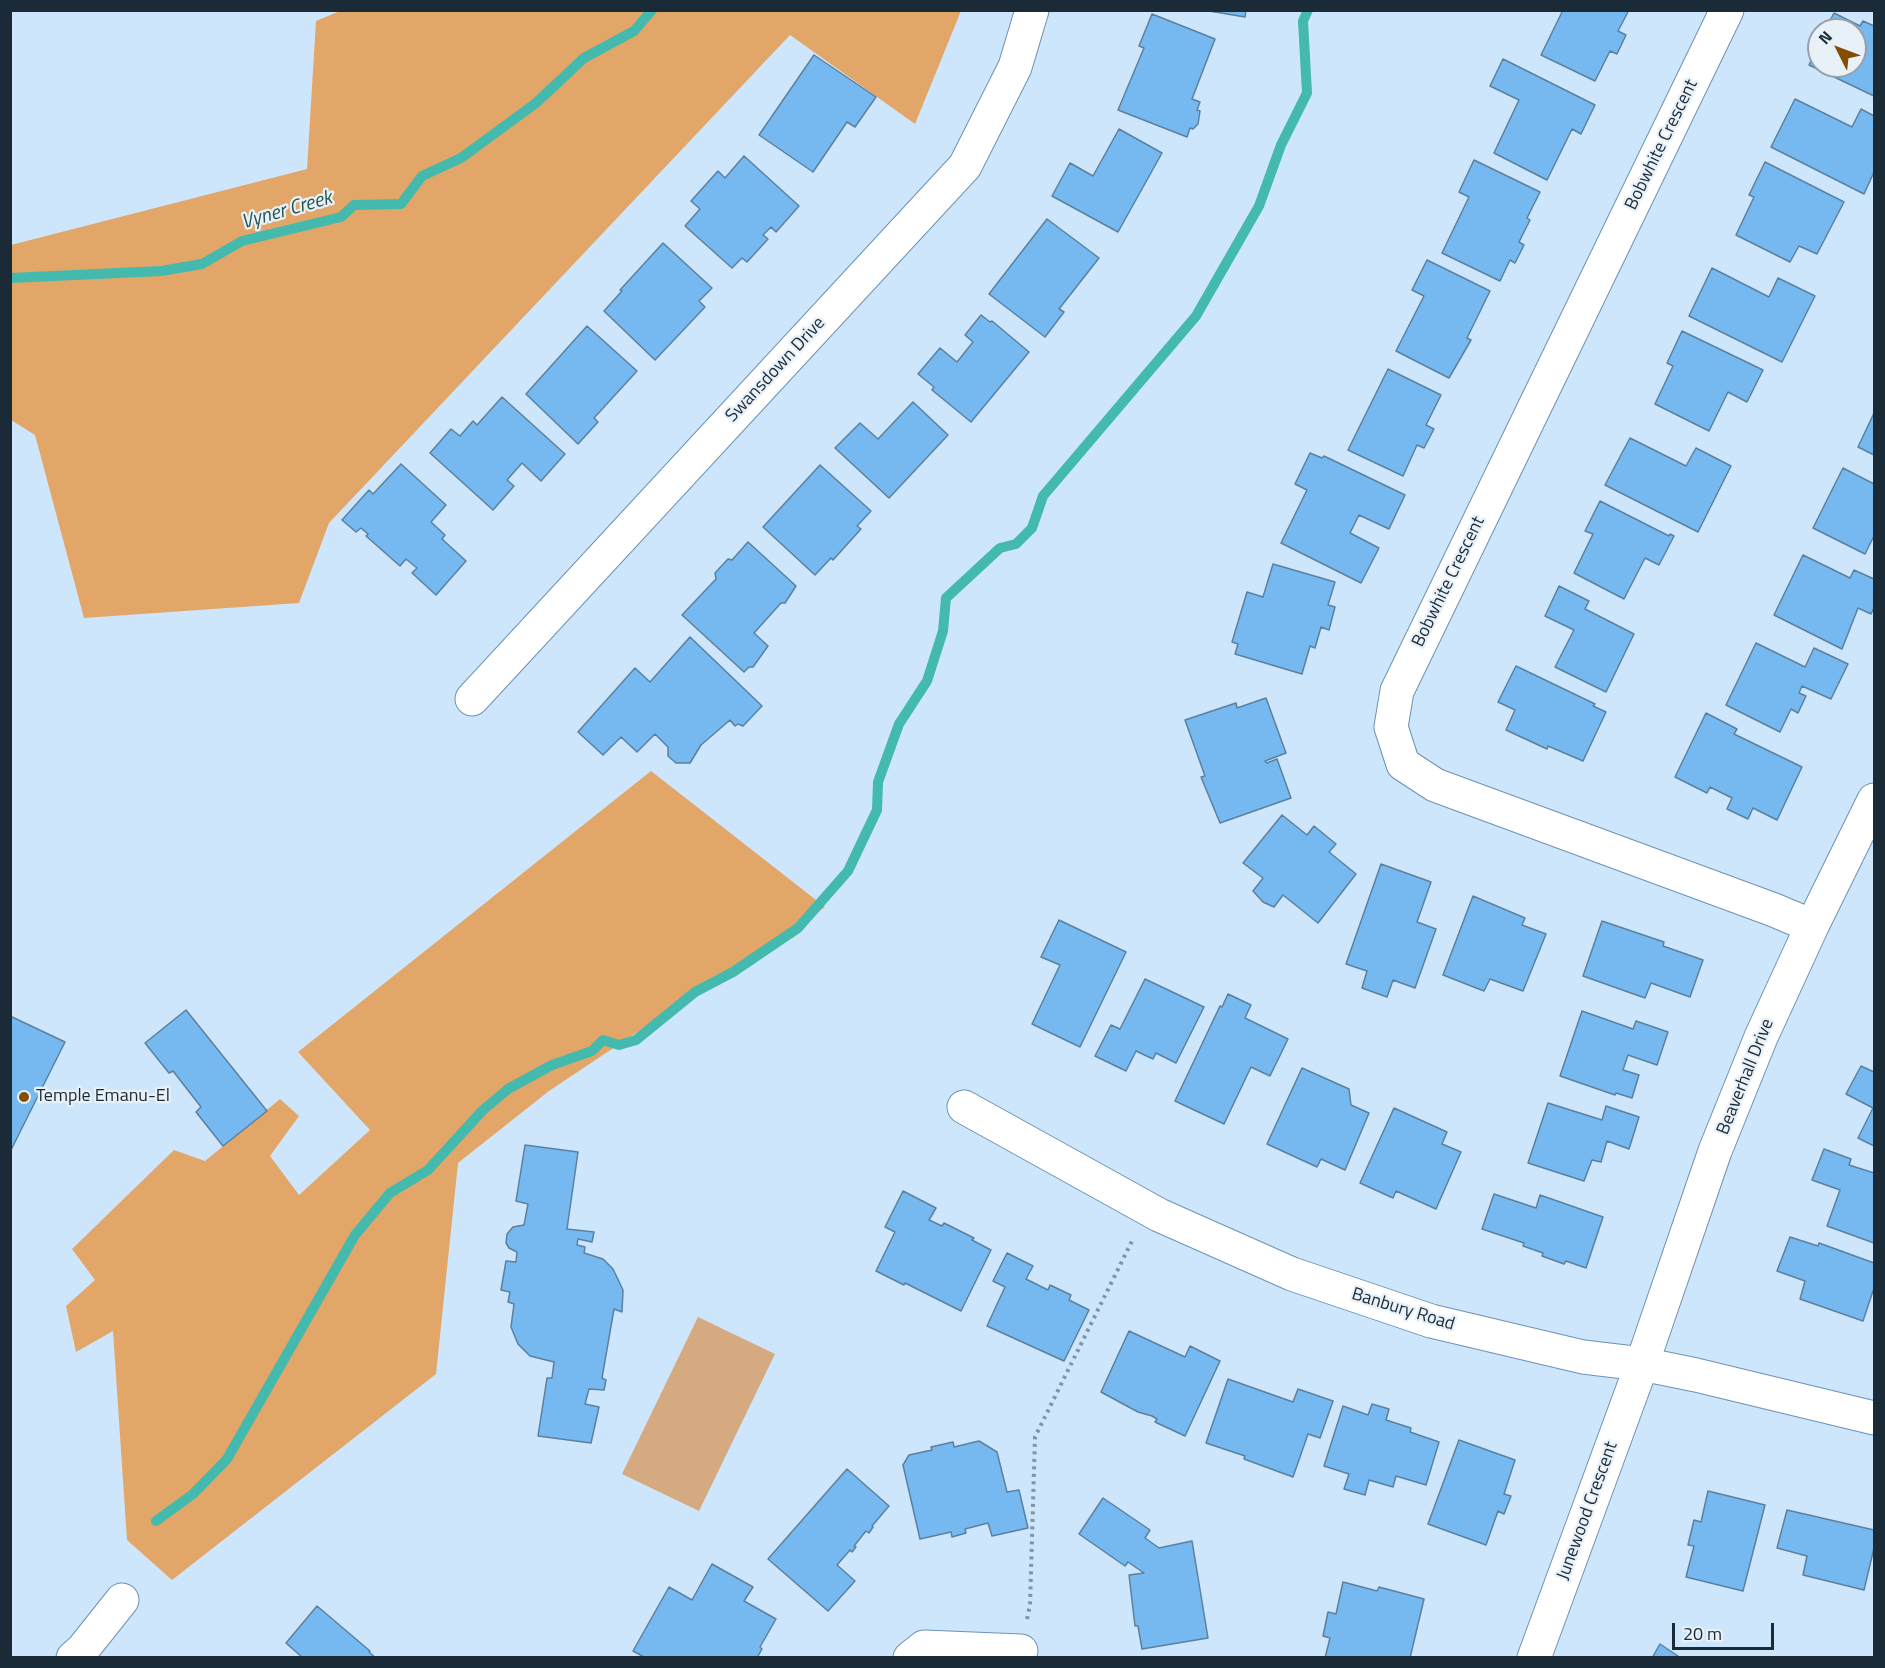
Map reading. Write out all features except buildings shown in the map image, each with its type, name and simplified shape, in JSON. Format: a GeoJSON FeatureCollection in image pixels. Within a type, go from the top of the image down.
{"type":"FeatureCollection","features":[{"type":"Feature","properties":{"kind":"street","name":"Swansdown Drive"},"geometry":{"type":"LineString","coordinates":[[472,699],[965,166],[1015,68],[1032,10]]}},
{"type":"Feature","properties":{"kind":"street","name":"Bobwhite Crescent"},"geometry":{"type":"LineString","coordinates":[[1727,10],[1396,691],[1391,727],[1403,764],[1436,785],[1812,926]]}},
{"type":"Feature","properties":{"kind":"street","name":"Beaverhall Drive"},"geometry":{"type":"LineString","coordinates":[[1642,1364],[1715,1151],[1761,1037],[1812,926],[1875,800]]}},
{"type":"Feature","properties":{"kind":"street","name":"Banbury Road"},"geometry":{"type":"LineString","coordinates":[[964,1107],[1150,1210],[1292,1274],[1431,1321],[1583,1357],[1642,1364],[1875,1418]]}},
{"type":"Feature","properties":{"kind":"street","name":"Junewood Crescent"},"geometry":{"type":"LineString","coordinates":[[1534,1658],[1642,1364]]}},
{"type":"Feature","properties":{"kind":"street"},"geometry":{"type":"LineString","coordinates":[[73,1658],[83,1649],[122,1600]]}},
{"type":"Feature","properties":{"kind":"street"},"geometry":{"type":"LineString","coordinates":[[910,1658],[924,1647],[1021,1652]]}},
{"type":"Feature","properties":{"kind":"path"},"geometry":{"type":"LineString","coordinates":[[1021,1652],[1030,1605],[1035,1437],[1122,1260],[1150,1210]]}},
{"type":"Feature","properties":{"kind":"shaded area"},"geometry":{"type":"Polygon","coordinates":[[[340,11],[961,11],[915,124],[790,35],[329,523],[299,603],[84,618],[35,435],[11,420],[11,245],[307,169],[316,21],[340,11]]]}},
{"type":"Feature","properties":{"kind":"shaded area"},"geometry":{"type":"Polygon","coordinates":[[[651,771],[825,907],[549,1091],[458,1163],[436,1374],[172,1580],[127,1540],[113,1331],[76,1352],[66,1306],[95,1280],[72,1249],[174,1150],[205,1161],[280,1099],[299,1116],[270,1156],[299,1195],[370,1130],[298,1052],[651,771]]]}},
{"type":"Feature","properties":{"kind":"shaded area"},"geometry":{"type":"Polygon","coordinates":[[[698,1317],[775,1354],[699,1511],[622,1474],[698,1317]]]}},
{"type":"Feature","properties":{"kind":"waterway","name":"Vyner Creek"},"geometry":{"type":"LineString","coordinates":[[10,278],[161,271],[202,264],[242,241],[341,217],[354,205],[401,204],[422,176],[461,158],[536,103],[584,58],[634,31],[652,10]]}},
{"type":"Feature","properties":{"kind":"waterway"},"geometry":{"type":"LineString","coordinates":[[156,1521],[193,1494],[227,1459],[355,1235],[390,1193],[428,1170],[483,1110],[508,1089],[552,1065],[592,1051],[603,1040],[619,1045],[636,1040],[695,992],[733,972],[798,928],[848,871],[877,810],[878,782],[899,724],[927,681],[943,631],[946,598],[1000,548],[1016,544],[1032,528],[1043,496],[1196,316],[1259,206],[1281,145],[1307,93],[1303,21],[1308,10]]}},
{"type":"Feature","properties":{"kind":"place","name":"Temple Emanu-El"},"geometry":{"type":"Point","coordinates":[24,1097]}}]}
